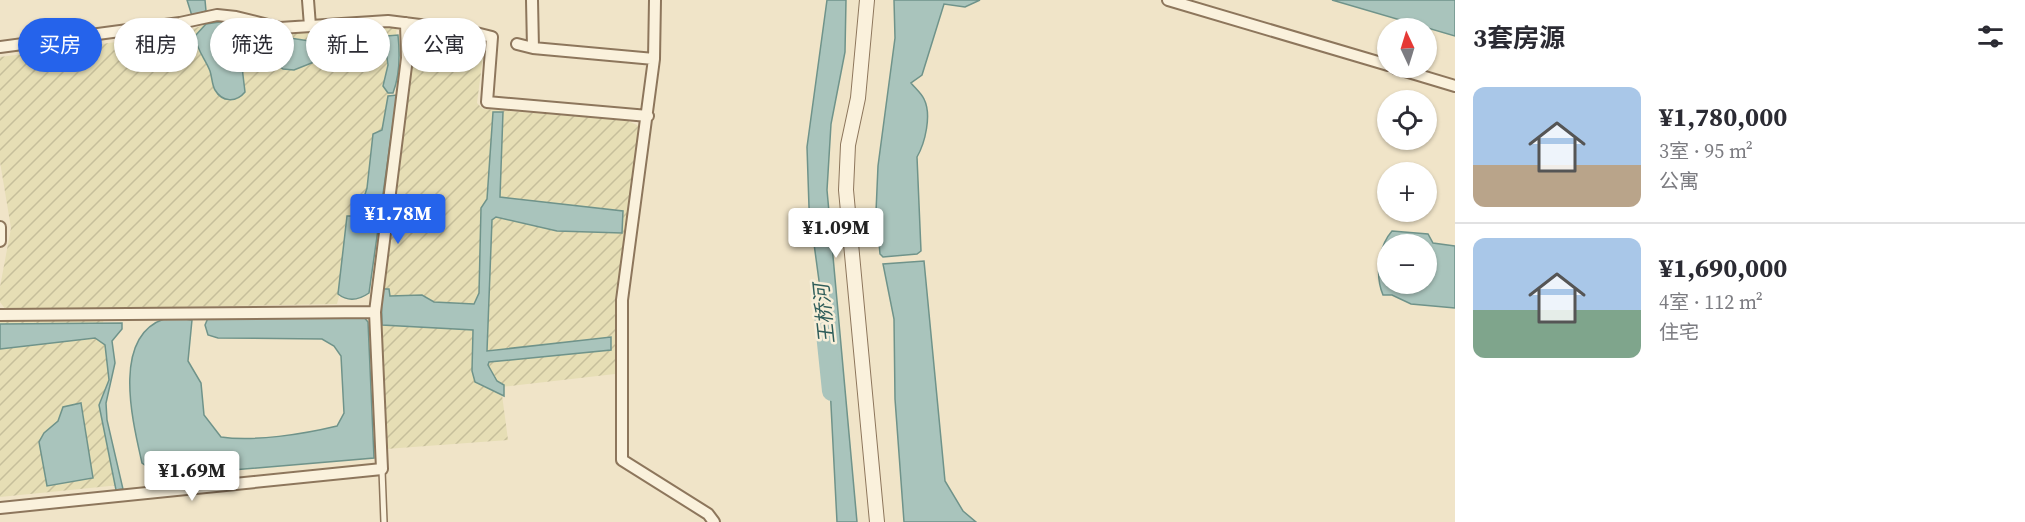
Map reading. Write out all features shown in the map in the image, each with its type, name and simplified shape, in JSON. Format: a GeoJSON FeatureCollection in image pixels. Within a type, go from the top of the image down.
{"type":"FeatureCollection","features":[{"type":"Feature","properties":{"kind":"street"},"geometry":{"type":"LineString","coordinates":[[308,0],[309,18]]}},
{"type":"Feature","properties":{"kind":"street"},"geometry":{"type":"LineString","coordinates":[[532,0],[533,48]]}},
{"type":"Feature","properties":{"kind":"street"},"geometry":{"type":"LineString","coordinates":[[655,0],[654,59],[648,116],[622,300],[622,460],[708,514],[714,522]]}},
{"type":"Feature","properties":{"kind":"street"},"geometry":{"type":"LineString","coordinates":[[867,0],[858,98],[848,145],[846,190],[877,522]]}},
{"type":"Feature","properties":{"kind":"street"},"geometry":{"type":"LineString","coordinates":[[1168,0],[1377,62]]}},
{"type":"Feature","properties":{"kind":"street"},"geometry":{"type":"LineString","coordinates":[[0,47],[180,23],[216,15],[236,16],[280,28],[306,26]]}},
{"type":"Feature","properties":{"kind":"street"},"geometry":{"type":"LineString","coordinates":[[486,36],[492,37],[487,102],[648,116]]}},
{"type":"Feature","properties":{"kind":"street"},"geometry":{"type":"LineString","coordinates":[[517,44],[533,48],[654,59]]}},
{"type":"Feature","properties":{"kind":"street"},"geometry":{"type":"LineString","coordinates":[[0,508],[382,469],[375,312],[405,72]]}},
{"type":"Feature","properties":{"kind":"street"},"geometry":{"type":"LineString","coordinates":[[1428,78],[1455,86]]}},
{"type":"Feature","properties":{"kind":"street"},"geometry":{"type":"LineString","coordinates":[[0,227],[0,241]]}},
{"type":"Feature","properties":{"kind":"street"},"geometry":{"type":"LineString","coordinates":[[0,315],[375,312]]}},
{"type":"Feature","properties":{"kind":"lane"},"geometry":{"type":"LineString","coordinates":[[382,469],[384,522]]}},
{"type":"Feature","properties":{"kind":"shaded area"},"geometry":{"type":"Polygon","coordinates":[[[210,23],[210,72],[294,72],[294,29],[306,29],[306,72],[390,72],[390,25],[397,25],[389,105],[337,304],[6,310],[0,302],[0,287],[11,228],[0,162],[0,57],[18,55],[18,72],[102,72],[102,44],[114,42],[114,72],[198,72],[198,27],[210,23]]]}},
{"type":"Feature","properties":{"kind":"shaded area"},"geometry":{"type":"Polygon","coordinates":[[[409,72],[481,72],[477,103],[483,109],[626,120],[639,126],[617,293],[615,374],[501,387],[508,440],[386,449],[381,330],[382,282],[409,72]]]}},
{"type":"Feature","properties":{"kind":"shaded area"},"geometry":{"type":"Polygon","coordinates":[[[103,320],[111,380],[103,406],[120,485],[0,497],[0,321],[103,320]]]}},
{"type":"Feature","properties":{"kind":"water"},"geometry":{"type":"Polygon","coordinates":[[[187,0],[205,0],[206,11],[192,16],[187,0]]]}},
{"type":"Feature","properties":{"kind":"water"},"geometry":{"type":"Polygon","coordinates":[[[827,0],[846,0],[845,52],[831,124],[827,190],[857,522],[837,522],[828,347],[809,207],[807,147],[827,0]]]}},
{"type":"Feature","properties":{"kind":"water"},"geometry":{"type":"Polygon","coordinates":[[[894,0],[980,0],[965,7],[944,4],[922,75],[911,83],[924,99],[927,113],[925,137],[917,157],[921,251],[917,254],[883,257],[880,254],[876,212],[878,166],[895,38],[894,0]]]}},
{"type":"Feature","properties":{"kind":"water"},"geometry":{"type":"Polygon","coordinates":[[[1332,0],[1455,0],[1455,36],[1437,31],[1437,18],[1394,18],[1332,0]]]}},
{"type":"Feature","properties":{"kind":"water"},"geometry":{"type":"Polygon","coordinates":[[[210,23],[210,71],[198,47],[198,33],[206,24],[210,23]]]}},
{"type":"Feature","properties":{"kind":"water"},"geometry":{"type":"Polygon","coordinates":[[[398,35],[399,64],[393,93],[388,93],[383,86],[386,72],[390,72],[390,36],[398,35]]]}},
{"type":"Feature","properties":{"kind":"water"},"geometry":{"type":"Polygon","coordinates":[[[294,39],[306,40],[306,65],[294,70],[294,39]]]}},
{"type":"Feature","properties":{"kind":"water"},"geometry":{"type":"Polygon","coordinates":[[[210,72],[243,72],[245,92],[238,98],[225,99],[214,88],[210,72]]]}},
{"type":"Feature","properties":{"kind":"water"},"geometry":{"type":"Polygon","coordinates":[[[397,95],[369,293],[357,299],[350,299],[338,294],[347,216],[358,216],[367,188],[373,134],[382,130],[388,96],[397,95]]]}},
{"type":"Feature","properties":{"kind":"water"},"geometry":{"type":"Polygon","coordinates":[[[493,112],[503,112],[500,197],[623,211],[622,233],[557,231],[496,217],[492,220],[487,351],[611,337],[611,350],[489,362],[488,365],[497,381],[504,385],[504,396],[475,382],[472,371],[473,330],[382,325],[381,289],[389,289],[390,296],[422,295],[434,302],[474,304],[479,293],[481,208],[487,199],[493,112]]]}},
{"type":"Feature","properties":{"kind":"water"},"geometry":{"type":"Polygon","coordinates":[[[1392,231],[1428,234],[1390,234],[1392,231]]]}},
{"type":"Feature","properties":{"kind":"water"},"geometry":{"type":"Polygon","coordinates":[[[1437,244],[1455,246],[1455,308],[1411,304],[1392,295],[1383,295],[1437,294],[1437,244]]]}},
{"type":"Feature","properties":{"kind":"water"},"geometry":{"type":"Polygon","coordinates":[[[924,261],[945,481],[963,511],[976,522],[904,522],[895,399],[894,319],[883,264],[924,261]]]}},
{"type":"Feature","properties":{"kind":"water"},"geometry":{"type":"Polygon","coordinates":[[[363,316],[368,322],[374,458],[161,476],[142,463],[134,426],[130,383],[131,362],[137,343],[147,329],[167,318],[192,320],[188,361],[201,383],[204,415],[221,437],[248,439],[337,426],[344,413],[341,356],[334,346],[322,339],[218,338],[208,335],[205,325],[208,318],[363,316]]]}},
{"type":"Feature","properties":{"kind":"water"},"geometry":{"type":"Polygon","coordinates":[[[122,323],[122,329],[112,341],[115,363],[106,403],[107,420],[123,489],[116,490],[99,405],[109,380],[105,345],[95,338],[0,349],[0,324],[122,323]]]}},
{"type":"Feature","properties":{"kind":"water"},"geometry":{"type":"Polygon","coordinates":[[[81,403],[93,478],[47,486],[39,442],[44,433],[58,421],[63,407],[81,403]]]}},
{"type":"Feature","properties":{"kind":"waterway","name":"王桥河"},"geometry":{"type":"LineString","coordinates":[[822,295],[832,391]]}}]}
